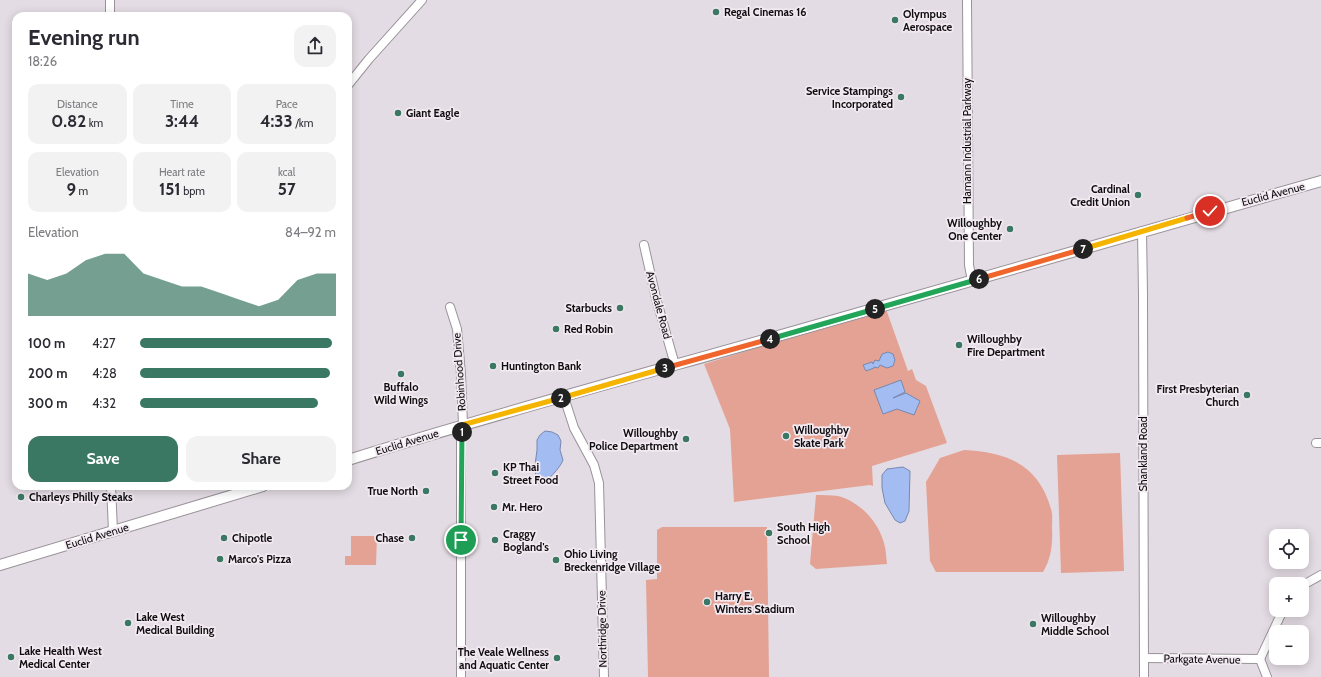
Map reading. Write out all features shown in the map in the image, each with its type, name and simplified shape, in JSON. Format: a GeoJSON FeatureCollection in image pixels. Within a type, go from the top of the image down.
{"type":"FeatureCollection","features":[{"type":"Feature","properties":{"kind":"main road","name":"Euclid Avenue"},"geometry":{"type":"LineString","coordinates":[[352,459],[462,425],[1321,181]]}},
{"type":"Feature","properties":{"kind":"main road","name":"Euclid Avenue"},"geometry":{"type":"LineString","coordinates":[[0,565],[250,490]]}},
{"type":"Feature","properties":{"kind":"street"},"geometry":{"type":"LineString","coordinates":[[110,0],[110,12]]}},
{"type":"Feature","properties":{"kind":"street"},"geometry":{"type":"LineString","coordinates":[[352,80],[422,0]]}},
{"type":"Feature","properties":{"kind":"street","name":"Hamann Industrial Parkway"},"geometry":{"type":"LineString","coordinates":[[967,0],[968,250],[972,281]]}},
{"type":"Feature","properties":{"kind":"street","name":"Shankland Road"},"geometry":{"type":"LineString","coordinates":[[1142,231],[1144,677]]}},
{"type":"Feature","properties":{"kind":"street","name":"Avondale Road"},"geometry":{"type":"LineString","coordinates":[[644,245],[656,298],[675,365]]}},
{"type":"Feature","properties":{"kind":"street","name":"Robinhood Drive"},"geometry":{"type":"LineString","coordinates":[[450,307],[459,339],[462,425],[462,677]]}},
{"type":"Feature","properties":{"kind":"street","name":"Northridge Drive"},"geometry":{"type":"LineString","coordinates":[[564,397],[574,428],[594,465],[599,483],[604,677]]}},
{"type":"Feature","properties":{"kind":"street"},"geometry":{"type":"LineString","coordinates":[[112,490],[113,531]]}},
{"type":"Feature","properties":{"kind":"street"},"geometry":{"type":"LineString","coordinates":[[1309,582],[1321,575]]}},
{"type":"Feature","properties":{"kind":"street"},"geometry":{"type":"LineString","coordinates":[[1267,677],[1260,659],[1280,617]]}},
{"type":"Feature","properties":{"kind":"street","name":"Parkgate Avenue"},"geometry":{"type":"LineString","coordinates":[[1144,658],[1260,659]]}},
{"type":"Feature","properties":{"kind":"shaded area"},"geometry":{"type":"Polygon","coordinates":[[[886,309],[908,371],[912,369],[916,380],[926,386],[947,443],[872,466],[873,486],[870,485],[734,502],[730,429],[704,364],[886,309]]]}},
{"type":"Feature","properties":{"kind":"shaded area"},"geometry":{"type":"Polygon","coordinates":[[[964,450],[994,454],[1019,464],[1030,472],[1046,494],[1052,516],[1052,540],[1048,562],[1043,572],[936,572],[930,561],[926,482],[940,458],[964,450]]]}},
{"type":"Feature","properties":{"kind":"shaded area"},"geometry":{"type":"Polygon","coordinates":[[[1120,453],[1124,571],[1061,573],[1057,455],[1120,453]]]}},
{"type":"Feature","properties":{"kind":"shaded area"},"geometry":{"type":"Polygon","coordinates":[[[816,495],[838,496],[861,508],[873,520],[881,535],[885,548],[887,564],[816,569],[810,564],[816,495]]]}},
{"type":"Feature","properties":{"kind":"shaded area","name":"Harry E. Winters Stadium"},"geometry":{"type":"Polygon","coordinates":[[[662,527],[767,527],[769,677],[648,677],[646,580],[657,579],[657,530],[662,527]]]}},
{"type":"Feature","properties":{"kind":"shaded area"},"geometry":{"type":"Polygon","coordinates":[[[351,536],[377,536],[376,565],[345,565],[345,556],[351,556],[351,536]]]}},
{"type":"Feature","properties":{"kind":"water"},"geometry":{"type":"Polygon","coordinates":[[[888,352],[893,354],[895,360],[893,366],[887,368],[880,365],[878,368],[874,367],[866,371],[863,365],[872,362],[873,364],[875,360],[879,361],[882,354],[888,352]]]}},
{"type":"Feature","properties":{"kind":"water"},"geometry":{"type":"Polygon","coordinates":[[[901,380],[905,392],[893,398],[906,393],[920,401],[914,415],[897,409],[883,414],[874,390],[901,380]]]}},
{"type":"Feature","properties":{"kind":"water"},"geometry":{"type":"Polygon","coordinates":[[[545,431],[558,435],[561,441],[560,450],[563,460],[553,474],[540,484],[536,482],[535,465],[537,440],[545,431]]]}},
{"type":"Feature","properties":{"kind":"water"},"geometry":{"type":"Polygon","coordinates":[[[903,467],[910,471],[909,511],[905,521],[900,523],[895,520],[885,503],[882,488],[882,475],[887,469],[903,467]]]}},
{"type":"Feature","properties":{"kind":"place","name":"Regal Cinemas 16"},"geometry":{"type":"Point","coordinates":[716,12]}},
{"type":"Feature","properties":{"kind":"place","name":"Olympus Aerospace"},"geometry":{"type":"Point","coordinates":[895,20]}},
{"type":"Feature","properties":{"kind":"place","name":"Service Stampings Incorporated"},"geometry":{"type":"Point","coordinates":[901,97]}},
{"type":"Feature","properties":{"kind":"place","name":"Giant Eagle"},"geometry":{"type":"Point","coordinates":[398,113]}},
{"type":"Feature","properties":{"kind":"place","name":"Cardinal Credit Union"},"geometry":{"type":"Point","coordinates":[1138,195]}},
{"type":"Feature","properties":{"kind":"place","name":"Willoughby One Center"},"geometry":{"type":"Point","coordinates":[1010,229]}},
{"type":"Feature","properties":{"kind":"place","name":"Starbucks"},"geometry":{"type":"Point","coordinates":[620,308]}},
{"type":"Feature","properties":{"kind":"place","name":"Red Robin"},"geometry":{"type":"Point","coordinates":[556,329]}},
{"type":"Feature","properties":{"kind":"place","name":"Willoughby Fire Department"},"geometry":{"type":"Point","coordinates":[959,345]}},
{"type":"Feature","properties":{"kind":"place","name":"Huntington Bank"},"geometry":{"type":"Point","coordinates":[493,366]}},
{"type":"Feature","properties":{"kind":"place","name":"Buffalo Wild Wings"},"geometry":{"type":"Point","coordinates":[401,374]}},
{"type":"Feature","properties":{"kind":"place","name":"First Presbyterian Church"},"geometry":{"type":"Point","coordinates":[1247,395]}},
{"type":"Feature","properties":{"kind":"place","name":"Willoughby Skate Park"},"geometry":{"type":"Point","coordinates":[786,436]}},
{"type":"Feature","properties":{"kind":"place","name":"Willoughby Police Department"},"geometry":{"type":"Point","coordinates":[686,439]}},
{"type":"Feature","properties":{"kind":"place","name":"KP Thai Street Food"},"geometry":{"type":"Point","coordinates":[495,473]}},
{"type":"Feature","properties":{"kind":"place","name":"True North"},"geometry":{"type":"Point","coordinates":[426,491]}},
{"type":"Feature","properties":{"kind":"place","name":"Charleys Philly Steaks"},"geometry":{"type":"Point","coordinates":[21,497]}},
{"type":"Feature","properties":{"kind":"place","name":"Mr. Hero"},"geometry":{"type":"Point","coordinates":[494,507]}},
{"type":"Feature","properties":{"kind":"place","name":"South High School"},"geometry":{"type":"Point","coordinates":[769,533]}},
{"type":"Feature","properties":{"kind":"place","name":"Chipotle"},"geometry":{"type":"Point","coordinates":[224,538]}},
{"type":"Feature","properties":{"kind":"place","name":"Chase"},"geometry":{"type":"Point","coordinates":[412,538]}},
{"type":"Feature","properties":{"kind":"place","name":"Craggy Bogland's"},"geometry":{"type":"Point","coordinates":[495,540]}},
{"type":"Feature","properties":{"kind":"place","name":"Marco's Pizza"},"geometry":{"type":"Point","coordinates":[220,559]}},
{"type":"Feature","properties":{"kind":"place","name":"Ohio Living Breckenridge Village"},"geometry":{"type":"Point","coordinates":[556,560]}},
{"type":"Feature","properties":{"kind":"place","name":"Harry E. Winters Stadium"},"geometry":{"type":"Point","coordinates":[707,602]}},
{"type":"Feature","properties":{"kind":"place","name":"Lake West Medical Building"},"geometry":{"type":"Point","coordinates":[128,623]}},
{"type":"Feature","properties":{"kind":"place","name":"Willoughby Middle School"},"geometry":{"type":"Point","coordinates":[1033,624]}},
{"type":"Feature","properties":{"kind":"place","name":"Lake Health West Medical Center"},"geometry":{"type":"Point","coordinates":[11,657]}},
{"type":"Feature","properties":{"kind":"place","name":"The Veale Wellness and Aquatic Center"},"geometry":{"type":"Point","coordinates":[557,658]}},
{"type":"Feature","properties":{"kind":"route"},"geometry":{"type":"LineString","coordinates":[[461,540],[462,425],[938,291],[1210,211]]}}]}
